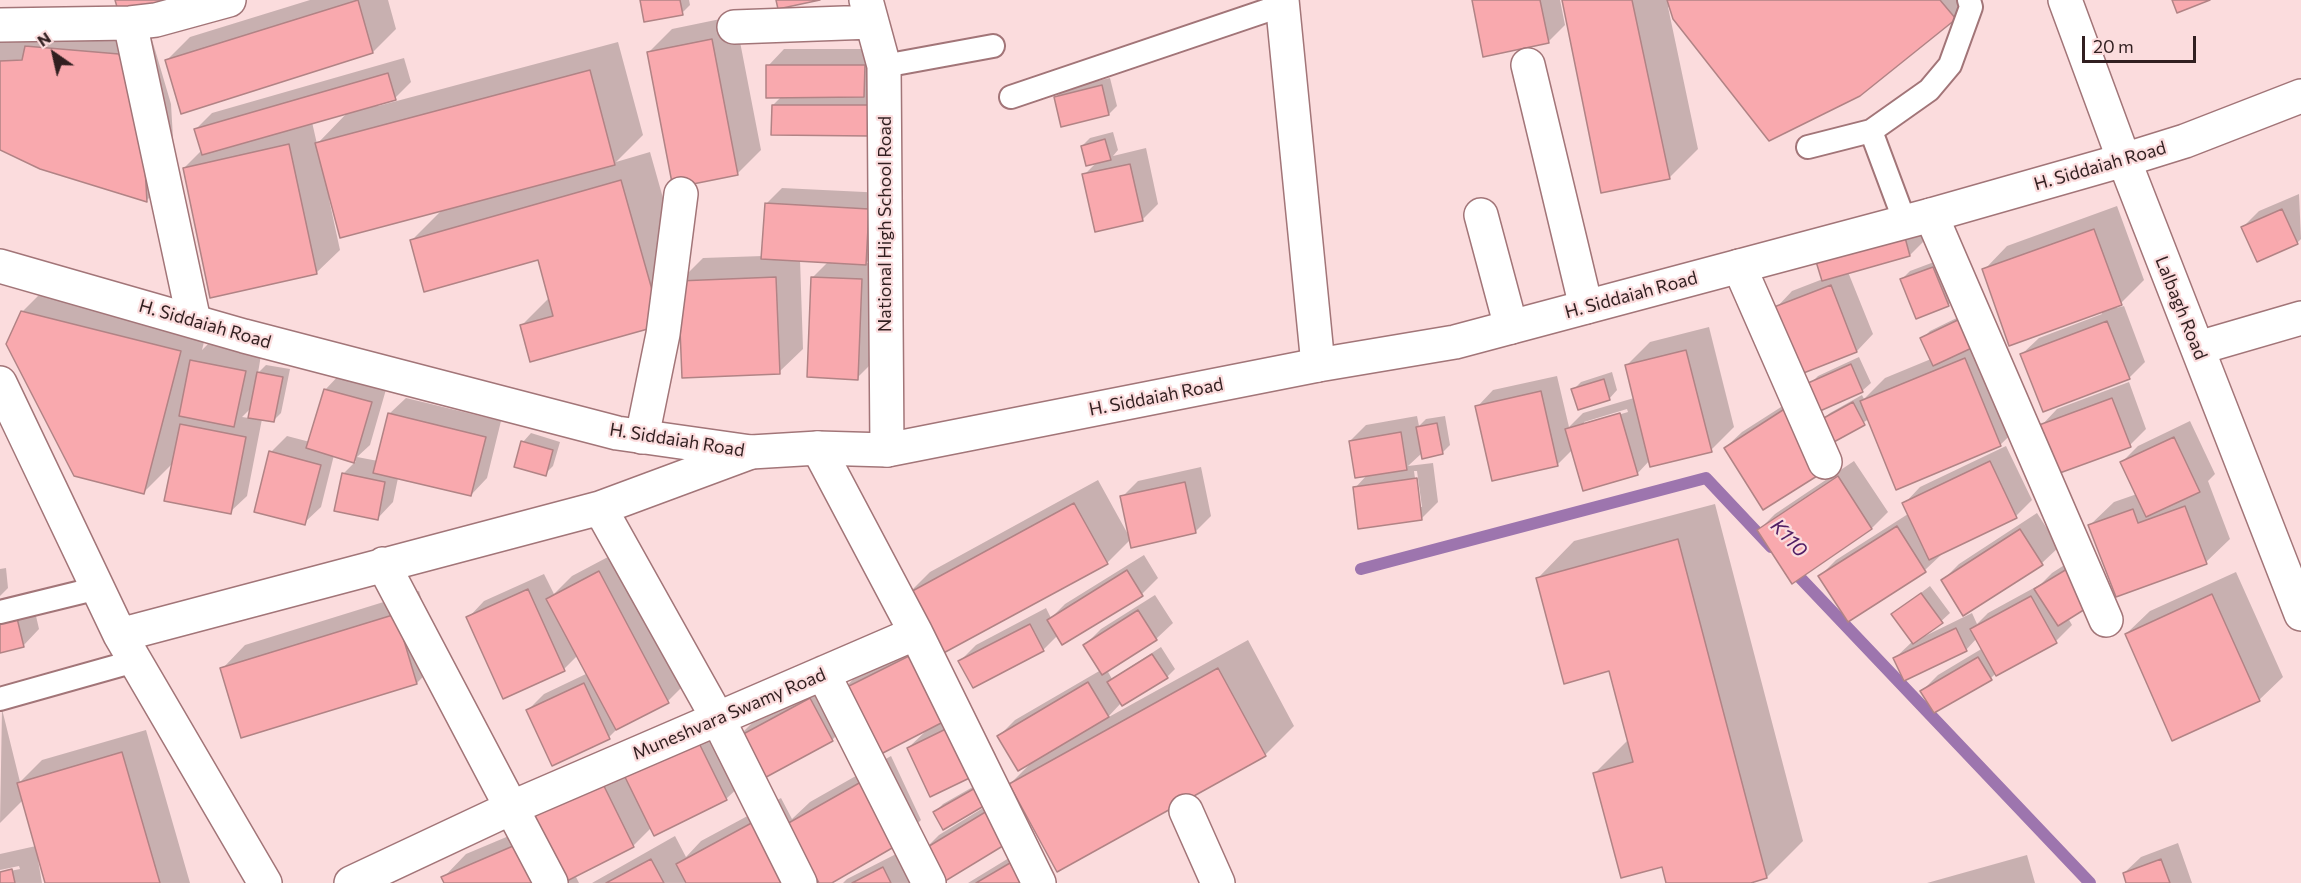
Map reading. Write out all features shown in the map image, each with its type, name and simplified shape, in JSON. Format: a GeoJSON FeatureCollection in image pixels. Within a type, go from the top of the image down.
{"type":"FeatureCollection","features":[{"type":"Feature","properties":{"kind":"street"},"geometry":{"type":"LineString","coordinates":[[0,25],[130,23],[156,20],[229,0]]}},
{"type":"Feature","properties":{"kind":"street","name":"Lalbagh Road"},"geometry":{"type":"LineString","coordinates":[[2065,0],[2124,160],[2198,348],[2294,574],[2301,614]]}},
{"type":"Feature","properties":{"kind":"street"},"geometry":{"type":"LineString","coordinates":[[1283,3],[1318,365]]}},
{"type":"Feature","properties":{"kind":"street"},"geometry":{"type":"LineString","coordinates":[[734,27],[869,11]]}},
{"type":"Feature","properties":{"kind":"street","name":"National High School Road"},"geometry":{"type":"LineString","coordinates":[[869,11],[884,66],[886,450]]}},
{"type":"Feature","properties":{"kind":"street"},"geometry":{"type":"LineString","coordinates":[[130,23],[194,321]]}},
{"type":"Feature","properties":{"kind":"street"},"geometry":{"type":"LineString","coordinates":[[1528,65],[1586,307]]}},
{"type":"Feature","properties":{"kind":"street","name":"H. Siddaiah Road"},"geometry":{"type":"LineString","coordinates":[[0,266],[194,321],[617,433],[751,452],[818,448],[886,450],[1318,365],[1455,342],[1918,219],[2124,160],[2185,141],[2301,96]]}},
{"type":"Feature","properties":{"kind":"street"},"geometry":{"type":"LineString","coordinates":[[642,437],[663,334],[681,194]]}},
{"type":"Feature","properties":{"kind":"street"},"geometry":{"type":"LineString","coordinates":[[1481,215],[1511,327]]}},
{"type":"Feature","properties":{"kind":"street"},"geometry":{"type":"LineString","coordinates":[[1918,219],[2106,620]]}},
{"type":"Feature","properties":{"kind":"street"},"geometry":{"type":"LineString","coordinates":[[1739,266],[1825,462]]}},
{"type":"Feature","properties":{"kind":"street"},"geometry":{"type":"LineString","coordinates":[[2198,348],[2301,318]]}},
{"type":"Feature","properties":{"kind":"street"},"geometry":{"type":"LineString","coordinates":[[0,383],[128,648],[264,883]]}},
{"type":"Feature","properties":{"kind":"street"},"geometry":{"type":"LineString","coordinates":[[818,448],[916,633],[1039,883]]}},
{"type":"Feature","properties":{"kind":"street"},"geometry":{"type":"LineString","coordinates":[[128,648],[383,564],[600,508],[751,452]]}},
{"type":"Feature","properties":{"kind":"street"},"geometry":{"type":"LineString","coordinates":[[600,508],[718,719],[800,883]]}},
{"type":"Feature","properties":{"kind":"street"},"geometry":{"type":"LineString","coordinates":[[383,564],[551,883]]}},
{"type":"Feature","properties":{"kind":"street","name":"Muneshvara Swamy Road"},"geometry":{"type":"LineString","coordinates":[[351,883],[513,807],[916,633]]}},
{"type":"Feature","properties":{"kind":"street"},"geometry":{"type":"LineString","coordinates":[[824,673],[929,883]]}},
{"type":"Feature","properties":{"kind":"street"},"geometry":{"type":"LineString","coordinates":[[1186,811],[1218,883]]}},
{"type":"Feature","properties":{"kind":"lane"},"geometry":{"type":"LineString","coordinates":[[1809,147],[1871,132],[1929,90],[1950,65],[1971,7],[1969,0]]}},
{"type":"Feature","properties":{"kind":"lane"},"geometry":{"type":"LineString","coordinates":[[1011,97],[1283,3]]}},
{"type":"Feature","properties":{"kind":"lane"},"geometry":{"type":"LineString","coordinates":[[884,66],[993,46]]}},
{"type":"Feature","properties":{"kind":"lane"},"geometry":{"type":"LineString","coordinates":[[1871,132],[1918,219]]}},
{"type":"Feature","properties":{"kind":"lane"},"geometry":{"type":"LineString","coordinates":[[0,612],[98,588]]}},
{"type":"Feature","properties":{"kind":"lane"},"geometry":{"type":"LineString","coordinates":[[0,699],[128,648]]}},
{"type":"Feature","properties":{"kind":"building"},"geometry":{"type":"Polygon","coordinates":[[[115,0],[171,0],[119,14],[115,0]]]}},
{"type":"Feature","properties":{"kind":"building"},"geometry":{"type":"Polygon","coordinates":[[[358,0],[373,53],[181,114],[165,60],[358,0]]]}},
{"type":"Feature","properties":{"kind":"building"},"geometry":{"type":"Polygon","coordinates":[[[640,0],[680,0],[683,15],[644,22],[640,0]]]}},
{"type":"Feature","properties":{"kind":"building"},"geometry":{"type":"Polygon","coordinates":[[[776,0],[820,0],[778,9],[776,0]]]}},
{"type":"Feature","properties":{"kind":"building"},"geometry":{"type":"Polygon","coordinates":[[[1472,0],[1540,0],[1549,43],[1483,57],[1472,0]]]}},
{"type":"Feature","properties":{"kind":"building"},"geometry":{"type":"Polygon","coordinates":[[[1562,0],[1632,0],[1670,179],[1601,193],[1562,0]]]}},
{"type":"Feature","properties":{"kind":"building"},"geometry":{"type":"Polygon","coordinates":[[[1667,0],[1940,0],[1956,19],[1860,96],[1769,141],[1673,19],[1667,0]]]}},
{"type":"Feature","properties":{"kind":"building"},"geometry":{"type":"Polygon","coordinates":[[[2172,0],[2210,0],[2177,13],[2172,0]]]}},
{"type":"Feature","properties":{"kind":"building"},"geometry":{"type":"Polygon","coordinates":[[[712,39],[738,175],[673,188],[647,52],[712,39]]]}},
{"type":"Feature","properties":{"kind":"building"},"geometry":{"type":"Polygon","coordinates":[[[25,46],[119,54],[143,133],[147,202],[40,169],[0,150],[0,61],[22,60],[25,46]]]}},
{"type":"Feature","properties":{"kind":"building"},"geometry":{"type":"Polygon","coordinates":[[[766,65],[865,65],[864,97],[766,98],[766,65]]]}},
{"type":"Feature","properties":{"kind":"building"},"geometry":{"type":"Polygon","coordinates":[[[590,70],[615,165],[340,238],[315,143],[590,70]]]}},
{"type":"Feature","properties":{"kind":"building"},"geometry":{"type":"Polygon","coordinates":[[[388,73],[396,100],[202,155],[194,129],[388,73]]]}},
{"type":"Feature","properties":{"kind":"building"},"geometry":{"type":"Polygon","coordinates":[[[1102,85],[1109,115],[1061,127],[1054,97],[1102,85]]]}},
{"type":"Feature","properties":{"kind":"building"},"geometry":{"type":"Polygon","coordinates":[[[772,105],[869,105],[869,136],[771,135],[772,105]]]}},
{"type":"Feature","properties":{"kind":"building"},"geometry":{"type":"Polygon","coordinates":[[[1105,139],[1111,160],[1086,166],[1081,146],[1105,139]]]}},
{"type":"Feature","properties":{"kind":"building"},"geometry":{"type":"Polygon","coordinates":[[[289,144],[317,274],[210,298],[183,168],[289,144]]]}},
{"type":"Feature","properties":{"kind":"building"},"geometry":{"type":"Polygon","coordinates":[[[1130,164],[1143,221],[1095,232],[1082,174],[1130,164]]]}},
{"type":"Feature","properties":{"kind":"building"},"geometry":{"type":"Polygon","coordinates":[[[621,180],[662,325],[530,362],[520,325],[553,316],[538,260],[424,292],[410,240],[621,180]]]}},
{"type":"Feature","properties":{"kind":"building"},"geometry":{"type":"Polygon","coordinates":[[[765,203],[869,209],[866,265],[761,259],[765,203]]]}},
{"type":"Feature","properties":{"kind":"building"},"geometry":{"type":"Polygon","coordinates":[[[2282,209],[2298,244],[2257,262],[2241,227],[2282,209]]]}},
{"type":"Feature","properties":{"kind":"building"},"geometry":{"type":"Polygon","coordinates":[[[2094,229],[2122,305],[2009,346],[1982,269],[2094,229]]]}},
{"type":"Feature","properties":{"kind":"building"},"geometry":{"type":"Polygon","coordinates":[[[1903,230],[1910,256],[1822,281],[1814,255],[1903,230]]]}},
{"type":"Feature","properties":{"kind":"building"},"geometry":{"type":"Polygon","coordinates":[[[1933,267],[1949,306],[1916,319],[1900,279],[1933,267]]]}},
{"type":"Feature","properties":{"kind":"building"},"geometry":{"type":"Polygon","coordinates":[[[776,277],[780,374],[682,378],[678,281],[776,277]]]}},
{"type":"Feature","properties":{"kind":"building"},"geometry":{"type":"Polygon","coordinates":[[[811,277],[862,279],[858,380],[807,377],[811,277]]]}},
{"type":"Feature","properties":{"kind":"building"},"geometry":{"type":"Polygon","coordinates":[[[1831,285],[1857,352],[1801,374],[1774,307],[1831,285]]]}},
{"type":"Feature","properties":{"kind":"building"},"geometry":{"type":"Polygon","coordinates":[[[21,311],[181,351],[144,494],[74,476],[6,344],[21,311]]]}},
{"type":"Feature","properties":{"kind":"building"},"geometry":{"type":"Polygon","coordinates":[[[1962,318],[1976,346],[1933,366],[1920,338],[1962,318]]]}},
{"type":"Feature","properties":{"kind":"building"},"geometry":{"type":"Polygon","coordinates":[[[2107,321],[2130,379],[2043,412],[2020,354],[2107,321]]]}},
{"type":"Feature","properties":{"kind":"building"},"geometry":{"type":"Polygon","coordinates":[[[1686,350],[1712,452],[1650,467],[1625,365],[1686,350]]]}},
{"type":"Feature","properties":{"kind":"building"},"geometry":{"type":"Polygon","coordinates":[[[1965,358],[2001,446],[1896,490],[1860,401],[1965,358]]]}},
{"type":"Feature","properties":{"kind":"building"},"geometry":{"type":"Polygon","coordinates":[[[190,360],[246,371],[234,427],[179,416],[190,360]]]}},
{"type":"Feature","properties":{"kind":"building"},"geometry":{"type":"Polygon","coordinates":[[[1851,364],[1863,392],[1820,411],[1808,383],[1851,364]]]}},
{"type":"Feature","properties":{"kind":"building"},"geometry":{"type":"Polygon","coordinates":[[[257,372],[283,377],[274,422],[248,418],[257,372]]]}},
{"type":"Feature","properties":{"kind":"building"},"geometry":{"type":"Polygon","coordinates":[[[1604,379],[1610,400],[1578,410],[1571,389],[1604,379]]]}},
{"type":"Feature","properties":{"kind":"building"},"geometry":{"type":"Polygon","coordinates":[[[324,389],[372,402],[354,463],[306,448],[324,389]]]}},
{"type":"Feature","properties":{"kind":"building"},"geometry":{"type":"Polygon","coordinates":[[[1541,391],[1558,466],[1492,481],[1475,406],[1541,391]]]}},
{"type":"Feature","properties":{"kind":"building"},"geometry":{"type":"Polygon","coordinates":[[[2112,398],[2131,447],[2057,474],[2039,425],[2112,398]]]}},
{"type":"Feature","properties":{"kind":"building"},"geometry":{"type":"Polygon","coordinates":[[[1853,402],[1865,425],[1832,443],[1820,420],[1853,402]]]}},
{"type":"Feature","properties":{"kind":"building"},"geometry":{"type":"Polygon","coordinates":[[[1786,408],[1825,471],[1763,510],[1724,448],[1786,408]]]}},
{"type":"Feature","properties":{"kind":"building"},"geometry":{"type":"Polygon","coordinates":[[[388,413],[486,437],[471,496],[373,473],[388,413]]]}},
{"type":"Feature","properties":{"kind":"building"},"geometry":{"type":"Polygon","coordinates":[[[1620,413],[1638,475],[1583,491],[1565,429],[1620,413]]]}},
{"type":"Feature","properties":{"kind":"building"},"geometry":{"type":"Polygon","coordinates":[[[1437,423],[1443,454],[1422,459],[1416,427],[1437,423]]]}},
{"type":"Feature","properties":{"kind":"building"},"geometry":{"type":"Polygon","coordinates":[[[180,424],[246,437],[231,514],[164,501],[180,424]]]}},
{"type":"Feature","properties":{"kind":"building"},"geometry":{"type":"Polygon","coordinates":[[[1401,432],[1407,470],[1355,478],[1349,441],[1401,432]]]}},
{"type":"Feature","properties":{"kind":"building"},"geometry":{"type":"Polygon","coordinates":[[[2174,437],[2200,492],[2146,517],[2120,462],[2174,437]]]}},
{"type":"Feature","properties":{"kind":"building"},"geometry":{"type":"Polygon","coordinates":[[[521,441],[553,450],[546,476],[514,467],[521,441]]]}},
{"type":"Feature","properties":{"kind":"building"},"geometry":{"type":"Polygon","coordinates":[[[269,451],[321,465],[305,525],[254,512],[269,451]]]}},
{"type":"Feature","properties":{"kind":"building"},"geometry":{"type":"Polygon","coordinates":[[[1990,461],[2017,518],[1929,560],[1902,503],[1990,461]]]}},
{"type":"Feature","properties":{"kind":"building"},"geometry":{"type":"Polygon","coordinates":[[[342,473],[385,482],[378,520],[334,511],[342,473]]]}},
{"type":"Feature","properties":{"kind":"building"},"geometry":{"type":"Polygon","coordinates":[[[1838,476],[1872,529],[1792,584],[1757,530],[1838,476]]]}},
{"type":"Feature","properties":{"kind":"building"},"geometry":{"type":"Polygon","coordinates":[[[1417,478],[1422,520],[1358,529],[1353,487],[1417,478]]]}},
{"type":"Feature","properties":{"kind":"building"},"geometry":{"type":"Polygon","coordinates":[[[1185,482],[1196,533],[1131,548],[1120,496],[1185,482]]]}},
{"type":"Feature","properties":{"kind":"building"},"geometry":{"type":"Polygon","coordinates":[[[1074,503],[1108,564],[938,656],[905,595],[1074,503]]]}},
{"type":"Feature","properties":{"kind":"building"},"geometry":{"type":"Polygon","coordinates":[[[2185,506],[2207,564],[2116,597],[2088,525],[2133,509],[2138,523],[2185,506]]]}},
{"type":"Feature","properties":{"kind":"building"},"geometry":{"type":"Polygon","coordinates":[[[1897,526],[1926,572],[1848,622],[1818,576],[1897,526]]]}},
{"type":"Feature","properties":{"kind":"building"},"geometry":{"type":"Polygon","coordinates":[[[2020,529],[2043,565],[1963,616],[1941,580],[2020,529]]]}},
{"type":"Feature","properties":{"kind":"building"},"geometry":{"type":"Polygon","coordinates":[[[1678,539],[1767,878],[1751,883],[1666,883],[1662,867],[1621,878],[1593,773],[1633,762],[1609,671],[1564,684],[1536,578],[1678,539]]]}},
{"type":"Feature","properties":{"kind":"building"},"geometry":{"type":"Polygon","coordinates":[[[2067,569],[2090,606],[2058,626],[2034,589],[2067,569]]]}},
{"type":"Feature","properties":{"kind":"building"},"geometry":{"type":"Polygon","coordinates":[[[1127,570],[1143,596],[1062,645],[1047,620],[1127,570]]]}},
{"type":"Feature","properties":{"kind":"building"},"geometry":{"type":"Polygon","coordinates":[[[599,571],[669,703],[616,730],[546,599],[599,571]]]}},
{"type":"Feature","properties":{"kind":"building"},"geometry":{"type":"Polygon","coordinates":[[[528,589],[565,671],[503,699],[466,617],[528,589]]]}},
{"type":"Feature","properties":{"kind":"building"},"geometry":{"type":"Polygon","coordinates":[[[1921,593],[1943,623],[1913,644],[1891,614],[1921,593]]]}},
{"type":"Feature","properties":{"kind":"building"},"geometry":{"type":"Polygon","coordinates":[[[2212,594],[2260,701],[2172,741],[2125,634],[2212,594]]]}},
{"type":"Feature","properties":{"kind":"building"},"geometry":{"type":"Polygon","coordinates":[[[2031,596],[2057,643],[1996,676],[1970,629],[2031,596]]]}},
{"type":"Feature","properties":{"kind":"building"},"geometry":{"type":"Polygon","coordinates":[[[1138,610],[1157,640],[1102,675],[1083,645],[1138,610]]]}},
{"type":"Feature","properties":{"kind":"building"},"geometry":{"type":"Polygon","coordinates":[[[396,614],[417,684],[241,738],[220,668],[396,614]]]}},
{"type":"Feature","properties":{"kind":"building"},"geometry":{"type":"Polygon","coordinates":[[[17,618],[24,647],[0,653],[0,622],[17,618]]]}},
{"type":"Feature","properties":{"kind":"building"},"geometry":{"type":"Polygon","coordinates":[[[1030,624],[1044,651],[973,688],[958,661],[1030,624]]]}},
{"type":"Feature","properties":{"kind":"building"},"geometry":{"type":"Polygon","coordinates":[[[1956,628],[1967,651],[1904,681],[1893,658],[1956,628]]]}},
{"type":"Feature","properties":{"kind":"building"},"geometry":{"type":"Polygon","coordinates":[[[1152,654],[1168,678],[1122,706],[1107,682],[1152,654]]]}},
{"type":"Feature","properties":{"kind":"building"},"geometry":{"type":"Polygon","coordinates":[[[911,655],[945,721],[879,755],[839,691],[911,655]]]}},
{"type":"Feature","properties":{"kind":"building"},"geometry":{"type":"Polygon","coordinates":[[[1978,657],[1992,680],[1934,713],[1920,691],[1978,657]]]}},
{"type":"Feature","properties":{"kind":"building"},"geometry":{"type":"Polygon","coordinates":[[[1218,668],[1266,756],[1057,872],[1009,784],[1218,668]]]}},
{"type":"Feature","properties":{"kind":"building"},"geometry":{"type":"Polygon","coordinates":[[[1088,682],[1109,717],[1018,771],[997,736],[1088,682]]]}},
{"type":"Feature","properties":{"kind":"building"},"geometry":{"type":"Polygon","coordinates":[[[584,683],[610,739],[552,766],[526,710],[584,683]]]}},
{"type":"Feature","properties":{"kind":"building"},"geometry":{"type":"Polygon","coordinates":[[[810,698],[833,741],[757,782],[734,739],[810,698]]]}},
{"type":"Feature","properties":{"kind":"building"},"geometry":{"type":"Polygon","coordinates":[[[956,724],[980,773],[930,797],[907,748],[956,724]]]}},
{"type":"Feature","properties":{"kind":"building"},"geometry":{"type":"Polygon","coordinates":[[[695,735],[727,800],[654,836],[622,771],[695,735]]]}},
{"type":"Feature","properties":{"kind":"building"},"geometry":{"type":"Polygon","coordinates":[[[122,752],[160,883],[45,883],[17,783],[122,752]]]}},
{"type":"Feature","properties":{"kind":"building"},"geometry":{"type":"Polygon","coordinates":[[[868,778],[899,844],[832,883],[819,883],[785,825],[868,778]]]}},
{"type":"Feature","properties":{"kind":"building"},"geometry":{"type":"Polygon","coordinates":[[[601,780],[634,847],[563,883],[529,817],[601,780]]]}},
{"type":"Feature","properties":{"kind":"building"},"geometry":{"type":"Polygon","coordinates":[[[984,783],[994,800],[943,830],[933,812],[984,783]]]}},
{"type":"Feature","properties":{"kind":"building"},"geometry":{"type":"Polygon","coordinates":[[[992,808],[1011,841],[942,883],[921,851],[992,808]]]}},
{"type":"Feature","properties":{"kind":"building"},"geometry":{"type":"Polygon","coordinates":[[[757,820],[791,883],[686,883],[676,864],[757,820]]]}},
{"type":"Feature","properties":{"kind":"building"},"geometry":{"type":"Polygon","coordinates":[[[527,840],[545,883],[444,883],[441,877],[527,840]]]}},
{"type":"Feature","properties":{"kind":"building"},"geometry":{"type":"Polygon","coordinates":[[[651,859],[664,883],[606,883],[651,859]]]}},
{"type":"Feature","properties":{"kind":"building"},"geometry":{"type":"Polygon","coordinates":[[[2161,859],[2170,883],[2126,883],[2123,873],[2161,859]]]}},
{"type":"Feature","properties":{"kind":"building"},"geometry":{"type":"Polygon","coordinates":[[[1010,863],[1022,883],[976,883],[1010,863]]]}},
{"type":"Feature","properties":{"kind":"building"},"geometry":{"type":"Polygon","coordinates":[[[883,867],[891,883],[852,883],[883,867]]]}},
{"type":"Feature","properties":{"kind":"building"},"geometry":{"type":"Polygon","coordinates":[[[12,869],[15,883],[0,883],[0,872],[12,869]]]}},
{"type":"Feature","properties":{"kind":"waterway","name":"K110"},"geometry":{"type":"LineString","coordinates":[[1361,569],[1706,478],[1771,547]]}},
{"type":"Feature","properties":{"kind":"waterway","name":"K110"},"geometry":{"type":"LineString","coordinates":[[1789,566],[2090,883]]}}]}
